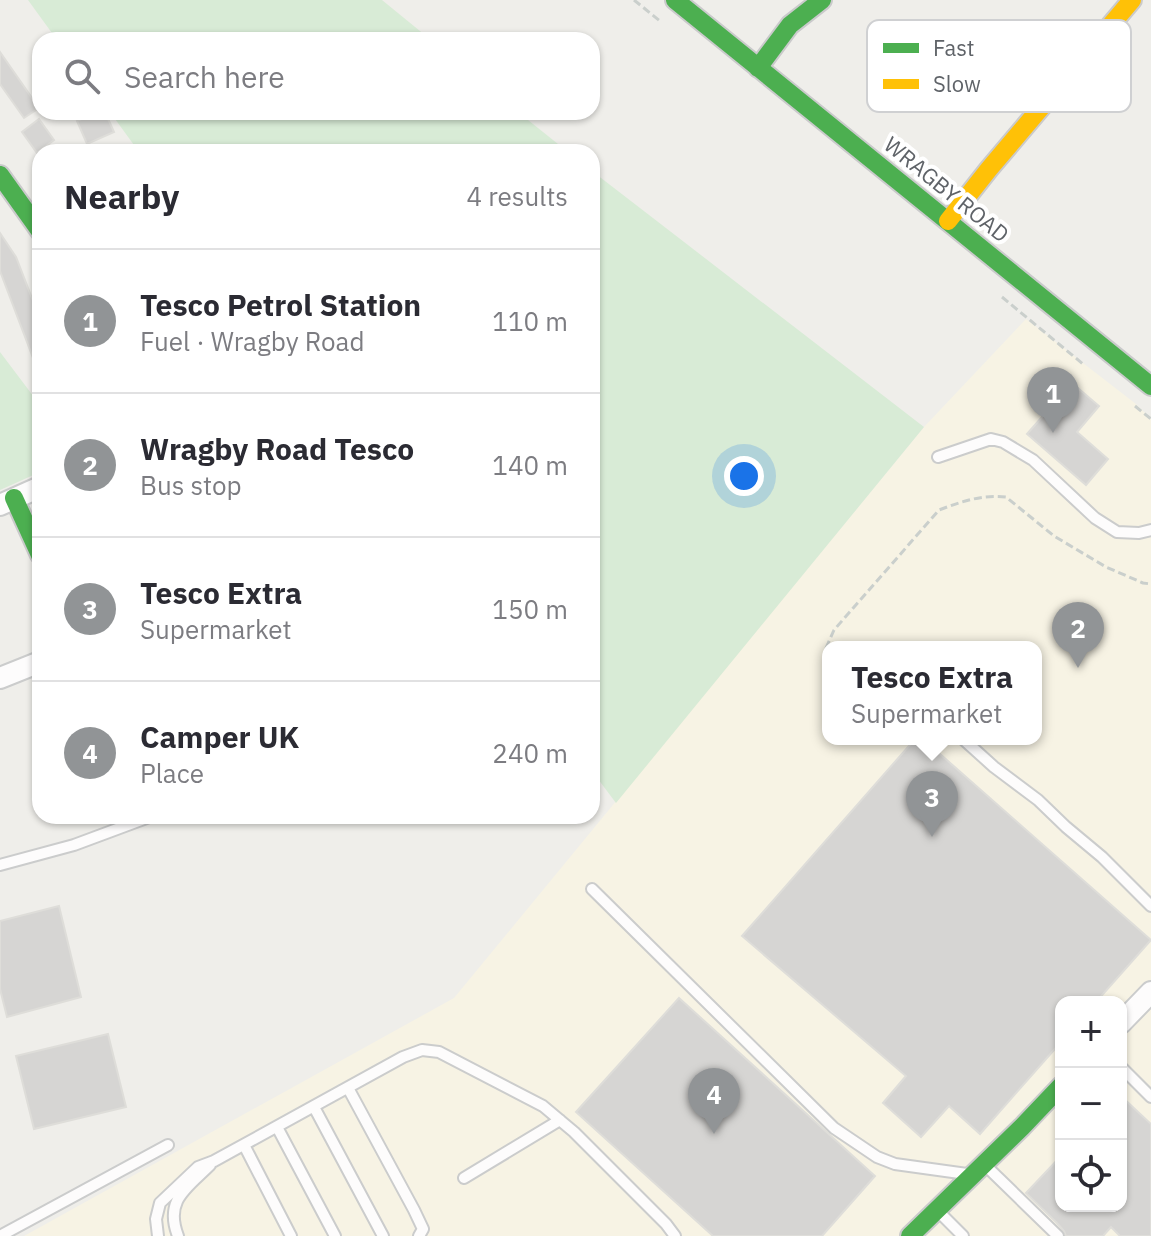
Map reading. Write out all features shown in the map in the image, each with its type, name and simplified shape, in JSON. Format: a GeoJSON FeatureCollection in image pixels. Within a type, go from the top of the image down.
{"type":"FeatureCollection","features":[{"type":"Feature","properties":{"kind":"main road","name":"WRAGBY ROAD"},"geometry":{"type":"LineString","coordinates":[[675,0],[1151,386]]}},
{"type":"Feature","properties":{"kind":"main road"},"geometry":{"type":"LineString","coordinates":[[758,68],[790,25],[822,0]]}},
{"type":"Feature","properties":{"kind":"main road"},"geometry":{"type":"LineString","coordinates":[[1115,20],[1132,0]]}},
{"type":"Feature","properties":{"kind":"main road"},"geometry":{"type":"LineString","coordinates":[[948,221],[1037,112]]}},
{"type":"Feature","properties":{"kind":"main road"},"geometry":{"type":"LineString","coordinates":[[0,175],[32,215]]}},
{"type":"Feature","properties":{"kind":"main road"},"geometry":{"type":"LineString","coordinates":[[7,502],[32,542]]}},
{"type":"Feature","properties":{"kind":"main road"},"geometry":{"type":"LineString","coordinates":[[910,1236],[1055,1092]]}},
{"type":"Feature","properties":{"kind":"street"},"geometry":{"type":"LineString","coordinates":[[7,502],[32,491]]}},
{"type":"Feature","properties":{"kind":"street"},"geometry":{"type":"LineString","coordinates":[[0,678],[32,665]]}},
{"type":"Feature","properties":{"kind":"street"},"geometry":{"type":"LineString","coordinates":[[1127,1017],[1151,992]]}},
{"type":"Feature","properties":{"kind":"lane"},"geometry":{"type":"LineString","coordinates":[[938,457],[991,439],[1003,442],[1033,460],[1095,518],[1117,532],[1151,530]]}},
{"type":"Feature","properties":{"kind":"lane"},"geometry":{"type":"LineString","coordinates":[[970,745],[1038,800],[1151,906]]}},
{"type":"Feature","properties":{"kind":"lane"},"geometry":{"type":"LineString","coordinates":[[0,865],[74,845],[130,824]]}},
{"type":"Feature","properties":{"kind":"lane"},"geometry":{"type":"LineString","coordinates":[[592,889],[834,1128],[877,1157],[895,1164],[978,1169],[1058,1236]]}},
{"type":"Feature","properties":{"kind":"lane"},"geometry":{"type":"LineString","coordinates":[[158,1236],[156,1219],[160,1203],[198,1167],[403,1057],[422,1050],[439,1052],[543,1106],[646,1204],[675,1236]]}},
{"type":"Feature","properties":{"kind":"lane"},"geometry":{"type":"LineString","coordinates":[[1122,1068],[1151,1097]]}},
{"type":"Feature","properties":{"kind":"lane"},"geometry":{"type":"LineString","coordinates":[[348,1088],[414,1210],[423,1229],[419,1236]]}},
{"type":"Feature","properties":{"kind":"lane"},"geometry":{"type":"LineString","coordinates":[[314,1107],[383,1236]]}},
{"type":"Feature","properties":{"kind":"lane"},"geometry":{"type":"LineString","coordinates":[[464,1178],[560,1120]]}},
{"type":"Feature","properties":{"kind":"lane"},"geometry":{"type":"LineString","coordinates":[[277,1127],[335,1236]]}},
{"type":"Feature","properties":{"kind":"lane"},"geometry":{"type":"LineString","coordinates":[[0,1236],[168,1145]]}},
{"type":"Feature","properties":{"kind":"lane"},"geometry":{"type":"LineString","coordinates":[[244,1145],[291,1236]]}},
{"type":"Feature","properties":{"kind":"lane"},"geometry":{"type":"LineString","coordinates":[[178,1236],[173,1212],[178,1197],[214,1161]]}},
{"type":"Feature","properties":{"kind":"lane"},"geometry":{"type":"LineString","coordinates":[[937,1210],[963,1236]]}},
{"type":"Feature","properties":{"kind":"path"},"geometry":{"type":"LineString","coordinates":[[829,641],[834,630],[939,510],[958,502],[1006,497],[1054,536],[1106,567],[1151,584]]}},
{"type":"Feature","properties":{"kind":"shaded area"},"geometry":{"type":"Polygon","coordinates":[[[1026,319],[1151,419],[1151,1236],[24,1236],[454,998],[924,427],[1026,319]]]}},
{"type":"Feature","properties":{"kind":"green space"},"geometry":{"type":"Polygon","coordinates":[[[28,0],[382,0],[421,32],[51,32],[28,0]]]}},
{"type":"Feature","properties":{"kind":"green space"},"geometry":{"type":"Polygon","coordinates":[[[116,120],[528,120],[558,144],[133,144],[116,120]]]}},
{"type":"Feature","properties":{"kind":"green space"},"geometry":{"type":"Polygon","coordinates":[[[600,177],[924,427],[616,803],[600,782],[600,177]]]}},
{"type":"Feature","properties":{"kind":"green space"},"geometry":{"type":"Polygon","coordinates":[[[0,352],[32,394],[32,476],[0,490],[0,352]]]}},
{"type":"Feature","properties":{"kind":"building"},"geometry":{"type":"Polygon","coordinates":[[[0,52],[32,98],[32,113],[24,118],[0,84],[0,52]]]}},
{"type":"Feature","properties":{"kind":"building"},"geometry":{"type":"Polygon","coordinates":[[[40,120],[54,140],[49,144],[32,146],[22,132],[40,120]]]}},
{"type":"Feature","properties":{"kind":"building"},"geometry":{"type":"Polygon","coordinates":[[[109,120],[114,132],[87,144],[77,121],[109,120]]]}},
{"type":"Feature","properties":{"kind":"building"},"geometry":{"type":"Polygon","coordinates":[[[0,233],[16,257],[32,298],[32,355],[0,271],[0,233]]]}},
{"type":"Feature","properties":{"kind":"building"},"geometry":{"type":"Polygon","coordinates":[[[1072,383],[1099,406],[1077,432],[1108,459],[1086,485],[1027,434],[1072,383]]]}},
{"type":"Feature","properties":{"kind":"building"},"geometry":{"type":"Polygon","coordinates":[[[910,745],[930,745],[1151,940],[1101,996],[1055,996],[1055,1049],[980,1134],[949,1106],[921,1137],[883,1103],[906,1076],[742,936],[910,745]]]}},
{"type":"Feature","properties":{"kind":"building"},"geometry":{"type":"Polygon","coordinates":[[[59,906],[81,997],[7,1017],[0,989],[0,921],[59,906]]]}},
{"type":"Feature","properties":{"kind":"building"},"geometry":{"type":"Polygon","coordinates":[[[679,998],[875,1176],[822,1236],[713,1236],[576,1112],[679,998]]]}},
{"type":"Feature","properties":{"kind":"building"},"geometry":{"type":"Polygon","coordinates":[[[108,1034],[126,1107],[34,1129],[16,1056],[108,1034]]]}},
{"type":"Feature","properties":{"kind":"building"},"geometry":{"type":"Polygon","coordinates":[[[1127,1102],[1151,1124],[1151,1236],[1120,1236],[1111,1227],[1103,1236],[1066,1236],[1026,1193],[1055,1162],[1055,1212],[1127,1212],[1127,1102]]]}},
{"type":"Feature","properties":{"kind":"traffic: fast"},"geometry":{"type":"LineString","coordinates":[[675,0],[1151,386]]}},
{"type":"Feature","properties":{"kind":"traffic: fast"},"geometry":{"type":"LineString","coordinates":[[758,68],[790,25],[822,0]]}},
{"type":"Feature","properties":{"kind":"traffic: fast"},"geometry":{"type":"LineString","coordinates":[[0,175],[32,220]]}},
{"type":"Feature","properties":{"kind":"traffic: fast"},"geometry":{"type":"LineString","coordinates":[[14,498],[32,537]]}},
{"type":"Feature","properties":{"kind":"traffic: fast"},"geometry":{"type":"LineString","coordinates":[[910,1236],[1055,1092]]}},
{"type":"Feature","properties":{"kind":"traffic: slow"},"geometry":{"type":"LineString","coordinates":[[1115,20],[1132,0]]}},
{"type":"Feature","properties":{"kind":"traffic: slow"},"geometry":{"type":"LineString","coordinates":[[948,221],[1037,112]]}},
{"type":"Feature","properties":{"kind":"place","name":"Tesco Petrol Station"},"geometry":{"type":"Point","coordinates":[1053,433]}},
{"type":"Feature","properties":{"kind":"place","name":"Wragby Road Tesco"},"geometry":{"type":"Point","coordinates":[1078,668]}},
{"type":"Feature","properties":{"kind":"place","name":"Tesco Extra"},"geometry":{"type":"Point","coordinates":[932,837]}},
{"type":"Feature","properties":{"kind":"place","name":"Camper UK"},"geometry":{"type":"Point","coordinates":[714,1134]}}]}
